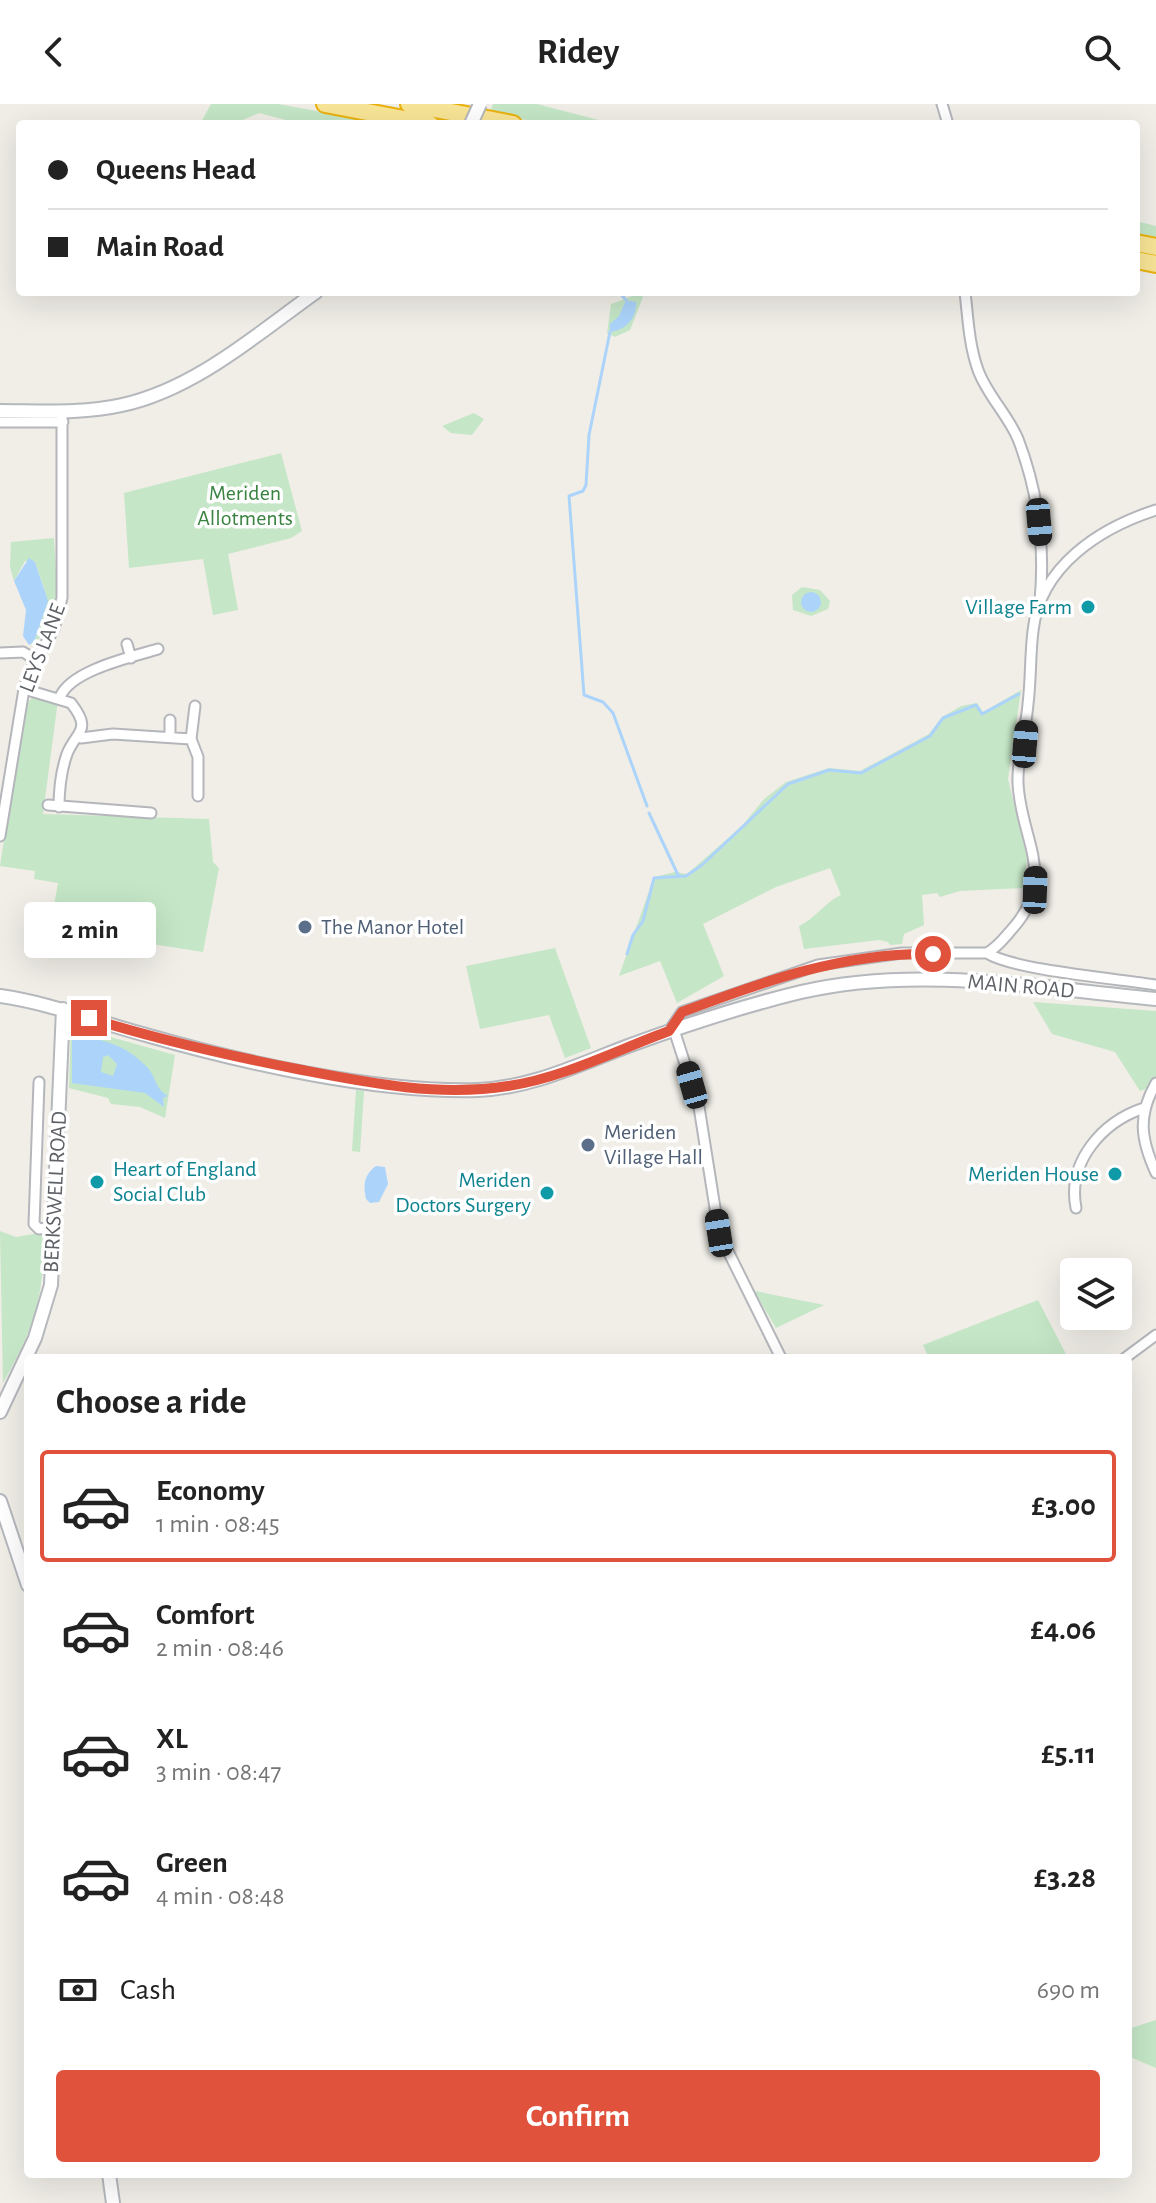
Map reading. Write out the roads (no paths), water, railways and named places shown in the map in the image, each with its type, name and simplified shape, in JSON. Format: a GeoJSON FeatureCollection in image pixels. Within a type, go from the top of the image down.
{"type":"FeatureCollection","features":[{"type":"Feature","properties":{"kind":"highway"},"geometry":{"type":"LineString","coordinates":[[325,104],[409,120]]}},
{"type":"Feature","properties":{"kind":"highway"},"geometry":{"type":"LineString","coordinates":[[409,104],[492,120]]}},
{"type":"Feature","properties":{"kind":"main road"},"geometry":{"type":"LineString","coordinates":[[0,411],[62,417],[123,405],[173,387],[220,360],[310,296]]}},
{"type":"Feature","properties":{"kind":"main road","name":"MAIN ROAD"},"geometry":{"type":"LineString","coordinates":[[0,996],[63,1009],[214,1052],[349,1080],[451,1090],[481,1090],[534,1081],[672,1030],[800,992],[876,980],[960,981],[1156,999]]}},
{"type":"Feature","properties":{"kind":"main road","name":"BERKSWELL ROAD"},"geometry":{"type":"LineString","coordinates":[[27,1354],[48,1300],[63,1009]]}},
{"type":"Feature","properties":{"kind":"main road","name":"BERKSWELL ROAD"},"geometry":{"type":"LineString","coordinates":[[0,1412],[24,1361]]}},
{"type":"Feature","properties":{"kind":"main road"},"geometry":{"type":"LineString","coordinates":[[0,1501],[24,1573]]}},
{"type":"Feature","properties":{"kind":"main road"},"geometry":{"type":"LineString","coordinates":[[110,2178],[113,2203]]}},
{"type":"Feature","properties":{"kind":"street"},"geometry":{"type":"LineString","coordinates":[[965,296],[969,337],[979,372],[1016,435],[1028,468],[1039,522],[1043,571],[1033,629],[1025,744],[1018,780],[1020,802],[1031,837],[1035,890],[1017,923],[987,953]]}},
{"type":"Feature","properties":{"kind":"street"},"geometry":{"type":"LineString","coordinates":[[0,422],[62,417]]}},
{"type":"Feature","properties":{"kind":"street","name":"LEYS LANE"},"geometry":{"type":"LineString","coordinates":[[0,836],[24,689],[54,629],[62,598],[62,417]]}},
{"type":"Feature","properties":{"kind":"street"},"geometry":{"type":"LineString","coordinates":[[1039,605],[1054,579],[1085,542],[1124,520],[1156,510]]}},
{"type":"Feature","properties":{"kind":"street"},"geometry":{"type":"LineString","coordinates":[[1043,571],[1054,579]]}},
{"type":"Feature","properties":{"kind":"street"},"geometry":{"type":"LineString","coordinates":[[127,644],[131,658]]}},
{"type":"Feature","properties":{"kind":"street"},"geometry":{"type":"LineString","coordinates":[[60,697],[63,689],[80,677],[158,649]]}},
{"type":"Feature","properties":{"kind":"street"},"geometry":{"type":"LineString","coordinates":[[0,653],[23,652],[36,660]]}},
{"type":"Feature","properties":{"kind":"street"},"geometry":{"type":"LineString","coordinates":[[24,689],[60,697],[79,713],[83,722],[81,738],[67,754],[53,806],[151,813]]}},
{"type":"Feature","properties":{"kind":"street"},"geometry":{"type":"LineString","coordinates":[[195,706],[191,739],[198,757],[198,796]]}},
{"type":"Feature","properties":{"kind":"street"},"geometry":{"type":"LineString","coordinates":[[170,720],[170,737]]}},
{"type":"Feature","properties":{"kind":"street"},"geometry":{"type":"LineString","coordinates":[[81,738],[113,734],[191,739]]}},
{"type":"Feature","properties":{"kind":"street"},"geometry":{"type":"LineString","coordinates":[[779,1354],[719,1233],[699,1107],[672,1030],[682,1012],[818,965],[902,953],[987,953],[996,959],[1021,964],[1156,985]]}},
{"type":"Feature","properties":{"kind":"street"},"geometry":{"type":"LineString","coordinates":[[39,1082],[34,1224],[39,1229],[54,1227]]}},
{"type":"Feature","properties":{"kind":"street"},"geometry":{"type":"LineString","coordinates":[[1156,1083],[1144,1108],[1144,1144],[1156,1173]]}},
{"type":"Feature","properties":{"kind":"street"},"geometry":{"type":"LineString","coordinates":[[1076,1208],[1074,1197],[1083,1155],[1112,1124],[1144,1108]]}},
{"type":"Feature","properties":{"kind":"street"},"geometry":{"type":"LineString","coordinates":[[1130,1354],[1156,1335]]}},
{"type":"Feature","properties":{"kind":"water"},"geometry":{"type":"Polygon","coordinates":[[[626,300],[636,302],[632,318],[621,329],[610,332],[610,324],[619,316],[626,300]]]}},
{"type":"Feature","properties":{"kind":"water"},"geometry":{"type":"Polygon","coordinates":[[[29,558],[35,562],[48,601],[34,642],[29,645],[23,636],[26,610],[14,581],[29,558]]]}},
{"type":"Feature","properties":{"kind":"water"},"geometry":{"type":"Polygon","coordinates":[[[811,592],[818,595],[821,602],[818,609],[811,612],[804,609],[801,602],[804,595],[811,592]]]}},
{"type":"Feature","properties":{"kind":"water"},"geometry":{"type":"Polygon","coordinates":[[[72,1033],[129,1052],[146,1066],[168,1096],[163,1098],[164,1107],[145,1093],[72,1083],[72,1033]],[[108,1055],[103,1057],[101,1072],[113,1076],[117,1064],[108,1055]]]}},
{"type":"Feature","properties":{"kind":"water"},"geometry":{"type":"Polygon","coordinates":[[[376,1166],[385,1167],[388,1184],[379,1202],[370,1203],[366,1199],[365,1184],[367,1176],[376,1166]]]}},
{"type":"Feature","properties":{"kind":"waterway"},"geometry":{"type":"LineString","coordinates":[[622,296],[626,300]]}},
{"type":"Feature","properties":{"kind":"waterway"},"geometry":{"type":"LineString","coordinates":[[610,332],[589,435],[586,485],[583,491],[569,496],[584,695],[603,702],[613,713],[647,806]]}},
{"type":"Feature","properties":{"kind":"waterway"},"geometry":{"type":"LineString","coordinates":[[627,954],[633,935],[643,921],[654,878],[686,876],[702,865],[788,784],[829,770],[861,773],[930,736],[943,718],[976,705],[982,714],[1019,694]]}},
{"type":"Feature","properties":{"kind":"waterway"},"geometry":{"type":"LineString","coordinates":[[649,813],[678,875]]}},
{"type":"Feature","properties":{"kind":"place","name":"Village Farm"},"geometry":{"type":"Point","coordinates":[1088,607]}},
{"type":"Feature","properties":{"kind":"place","name":"The Manor Hotel"},"geometry":{"type":"Point","coordinates":[305,927]}},
{"type":"Feature","properties":{"kind":"place","name":"Meriden Village Hall"},"geometry":{"type":"Point","coordinates":[588,1145]}},
{"type":"Feature","properties":{"kind":"place","name":"Meriden House"},"geometry":{"type":"Point","coordinates":[1115,1174]}},
{"type":"Feature","properties":{"kind":"place","name":"Heart of England Social Club"},"geometry":{"type":"Point","coordinates":[97,1182]}},
{"type":"Feature","properties":{"kind":"place","name":"Meriden Doctors Surgery"},"geometry":{"type":"Point","coordinates":[547,1193]}},
{"type":"Feature","properties":{"kind":"park label","name":"Meriden Allotments"},"geometry":{"type":"Point","coordinates":[245,506]}}]}
